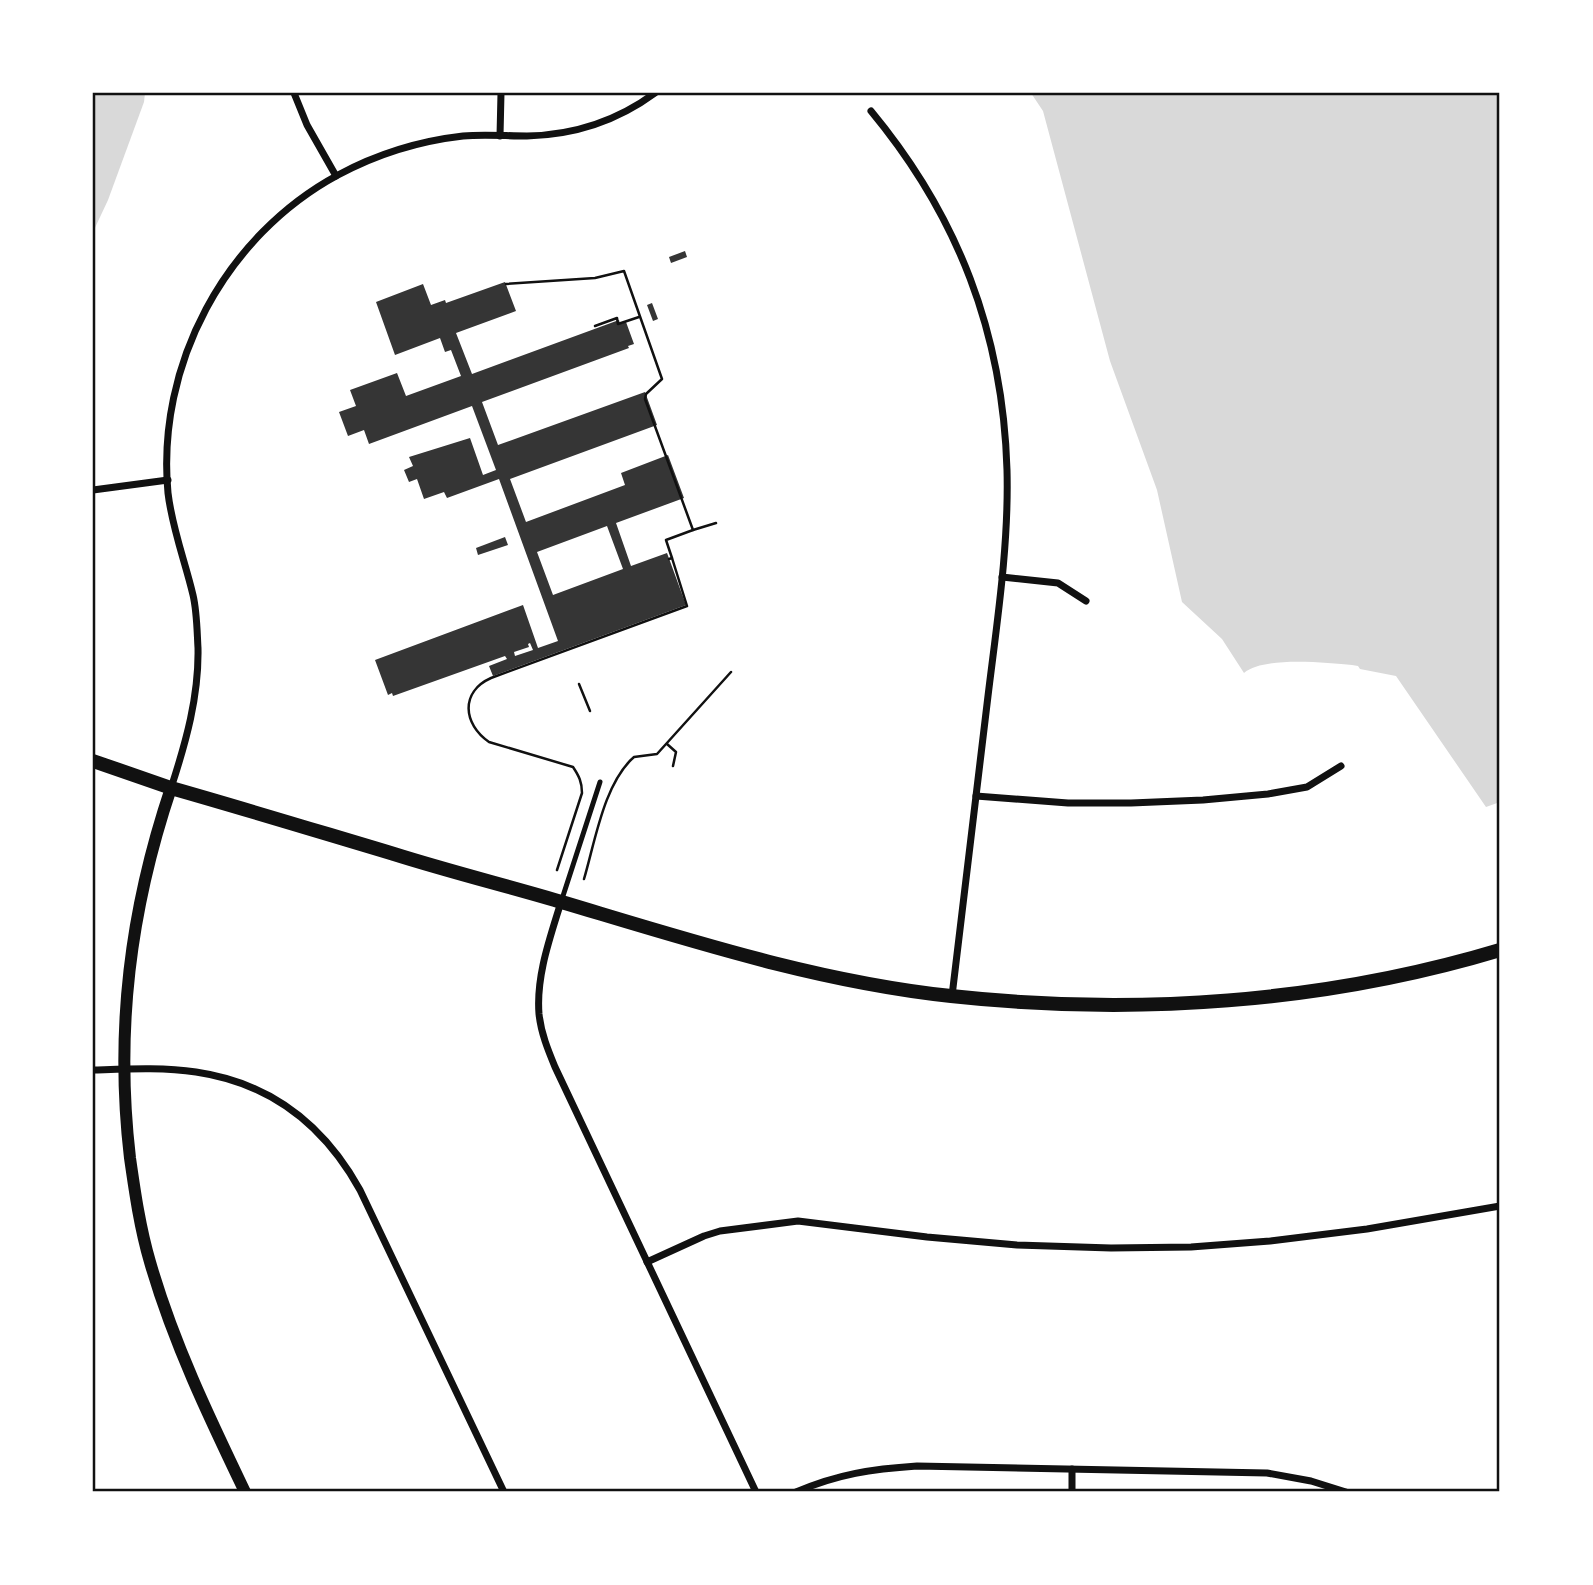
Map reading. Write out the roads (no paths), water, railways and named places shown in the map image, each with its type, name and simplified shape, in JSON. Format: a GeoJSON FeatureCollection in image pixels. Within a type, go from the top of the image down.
{"type":"FeatureCollection","features":[{"type":"Feature","properties":{"kind":"main road"},"geometry":{"type":"LineString","coordinates":[[93,761],[171,788],[703,945],[857,981],[952,996],[1104,1005],[1213,1001],[1295,993],[1377,980],[1500,950]]}},
{"type":"Feature","properties":{"kind":"street"},"geometry":{"type":"LineString","coordinates":[[294,93],[307,125],[336,176]]}},
{"type":"Feature","properties":{"kind":"street"},"geometry":{"type":"LineString","coordinates":[[500,136],[501,93]]}},
{"type":"Feature","properties":{"kind":"street"},"geometry":{"type":"LineString","coordinates":[[245,1492],[182,1352],[149,1261],[134,1188],[124,1069],[127,985],[135,922],[160,819],[184,748],[193,706],[198,650],[193,597],[175,533],[168,480],[168,439],[176,386],[193,335],[218,287],[251,244],[291,206],[336,176],[386,153],[412,145],[466,136],[574,131],[616,117],[655,93]]}},
{"type":"Feature","properties":{"kind":"street"},"geometry":{"type":"LineString","coordinates":[[871,111],[902,150],[936,206],[966,269],[984,323],[1003,417],[1007,472],[1002,577],[952,996]]}},
{"type":"Feature","properties":{"kind":"street"},"geometry":{"type":"LineString","coordinates":[[93,490],[168,480]]}},
{"type":"Feature","properties":{"kind":"street"},"geometry":{"type":"LineString","coordinates":[[1002,577],[1058,583],[1086,601]]}},
{"type":"Feature","properties":{"kind":"street"},"geometry":{"type":"LineString","coordinates":[[976,796],[1068,803],[1203,800],[1268,794],[1307,787],[1341,766]]}},
{"type":"Feature","properties":{"kind":"street"},"geometry":{"type":"LineString","coordinates":[[561,902],[539,987],[539,1015],[545,1041],[756,1492]]}},
{"type":"Feature","properties":{"kind":"street"},"geometry":{"type":"LineString","coordinates":[[93,1070],[194,1071],[234,1081],[279,1101],[327,1139],[346,1164],[360,1190],[504,1492]]}},
{"type":"Feature","properties":{"kind":"street"},"geometry":{"type":"LineString","coordinates":[[647,1262],[720,1231],[798,1221],[1017,1245],[1178,1247],[1270,1241],[1325,1234],[1500,1206]]}},
{"type":"Feature","properties":{"kind":"street"},"geometry":{"type":"LineString","coordinates":[[796,1492],[843,1474],[917,1466],[1267,1473],[1311,1481],[1346,1492]]}},
{"type":"Feature","properties":{"kind":"street"},"geometry":{"type":"LineString","coordinates":[[1072,1469],[1072,1492]]}},
{"type":"Feature","properties":{"kind":"lane"},"geometry":{"type":"LineString","coordinates":[[561,902],[600,782]]}}]}
